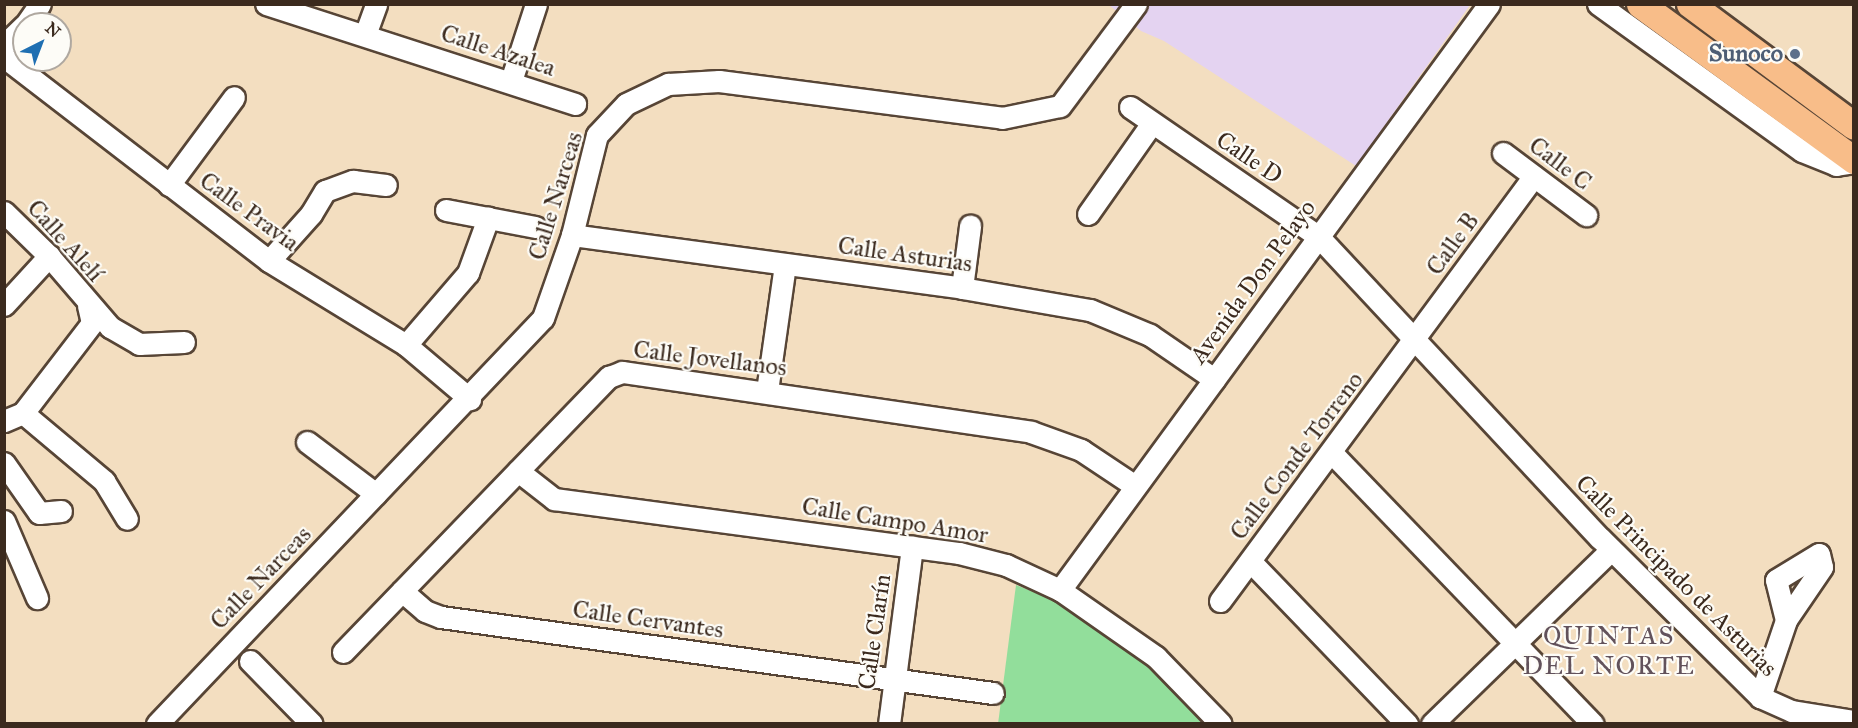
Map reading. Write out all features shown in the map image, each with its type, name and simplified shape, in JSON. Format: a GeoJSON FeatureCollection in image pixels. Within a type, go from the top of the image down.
{"type":"FeatureCollection","features":[{"type":"Feature","properties":{"kind":"main road"},"geometry":{"type":"LineString","coordinates":[[1640,4],[1854,161]]}},
{"type":"Feature","properties":{"kind":"main road"},"geometry":{"type":"LineString","coordinates":[[1690,4],[1854,126]]}},
{"type":"Feature","properties":{"kind":"street","name":"Calle Azalea"},"geometry":{"type":"LineString","coordinates":[[266,4],[511,81],[575,104]]}},
{"type":"Feature","properties":{"kind":"street"},"geometry":{"type":"LineString","coordinates":[[365,35],[376,4]]}},
{"type":"Feature","properties":{"kind":"street"},"geometry":{"type":"LineString","coordinates":[[511,81],[536,4]]}},
{"type":"Feature","properties":{"kind":"street","name":"Calle Narceas"},"geometry":{"type":"LineString","coordinates":[[156,723],[470,399],[543,318],[572,235],[597,135],[626,104],[668,84],[719,81],[1002,118],[1060,106],[1136,4]]}},
{"type":"Feature","properties":{"kind":"street","name":"Avenida Don Pelayo"},"geometry":{"type":"LineString","coordinates":[[1060,590],[1489,4]]}},
{"type":"Feature","properties":{"kind":"street"},"geometry":{"type":"LineString","coordinates":[[1598,4],[1802,151],[1836,165],[1854,161]]}},
{"type":"Feature","properties":{"kind":"street","name":"Calle Pravia"},"geometry":{"type":"LineString","coordinates":[[4,57],[269,261],[406,345],[470,399]]}},
{"type":"Feature","properties":{"kind":"street"},"geometry":{"type":"LineString","coordinates":[[169,185],[234,97]]}},
{"type":"Feature","properties":{"kind":"street","name":"Calle D"},"geometry":{"type":"LineString","coordinates":[[1130,106],[1317,236],[1414,341]]}},
{"type":"Feature","properties":{"kind":"street"},"geometry":{"type":"LineString","coordinates":[[1088,214],[1152,123]]}},
{"type":"Feature","properties":{"kind":"street","name":"Calle C"},"geometry":{"type":"LineString","coordinates":[[1503,153],[1586,215]]}},
{"type":"Feature","properties":{"kind":"street","name":"Calle B"},"geometry":{"type":"LineString","coordinates":[[1414,341],[1534,176]]}},
{"type":"Feature","properties":{"kind":"street"},"geometry":{"type":"LineString","coordinates":[[269,261],[310,214],[325,190],[353,181],[386,185]]}},
{"type":"Feature","properties":{"kind":"street"},"geometry":{"type":"LineString","coordinates":[[446,210],[535,227]]}},
{"type":"Feature","properties":{"kind":"street","name":"Calle Alelí"},"geometry":{"type":"LineString","coordinates":[[4,212],[49,256],[110,327],[139,344],[184,342]]}},
{"type":"Feature","properties":{"kind":"street"},"geometry":{"type":"LineString","coordinates":[[406,345],[468,273],[488,218]]}},
{"type":"Feature","properties":{"kind":"street"},"geometry":{"type":"LineString","coordinates":[[962,288],[969,226]]}},
{"type":"Feature","properties":{"kind":"street","name":"Calle Asturias"},"geometry":{"type":"LineString","coordinates":[[572,235],[962,288],[1090,310],[1150,335],[1214,379]]}},
{"type":"Feature","properties":{"kind":"street"},"geometry":{"type":"LineString","coordinates":[[4,305],[49,256]]}},
{"type":"Feature","properties":{"kind":"street"},"geometry":{"type":"LineString","coordinates":[[767,391],[785,264]]}},
{"type":"Feature","properties":{"kind":"street","name":"Calle Alelí"},"geometry":{"type":"LineString","coordinates":[[14,417],[92,323],[88,304]]}},
{"type":"Feature","properties":{"kind":"street","name":"Calle Conde Torreno"},"geometry":{"type":"LineString","coordinates":[[1220,601],[1414,341]]}},
{"type":"Feature","properties":{"kind":"street","name":"Calle Principado de Asturias"},"geometry":{"type":"LineString","coordinates":[[1414,341],[1611,550],[1760,698],[1792,711],[1854,721]]}},
{"type":"Feature","properties":{"kind":"street","name":"Calle Jovellanos"},"geometry":{"type":"LineString","coordinates":[[343,652],[615,373],[767,391],[1031,432],[1081,450],[1136,486]]}},
{"type":"Feature","properties":{"kind":"street"},"geometry":{"type":"LineString","coordinates":[[14,417],[104,481],[127,519]]}},
{"type":"Feature","properties":{"kind":"street"},"geometry":{"type":"LineString","coordinates":[[307,442],[376,494]]}},
{"type":"Feature","properties":{"kind":"street"},"geometry":{"type":"LineString","coordinates":[[1332,453],[1593,723]]}},
{"type":"Feature","properties":{"kind":"street"},"geometry":{"type":"LineString","coordinates":[[4,463],[39,513],[61,512]]}},
{"type":"Feature","properties":{"kind":"street","name":"Calle Campo Amor"},"geometry":{"type":"LineString","coordinates":[[518,471],[554,499],[912,546],[1006,565],[1060,590],[1156,657],[1221,723]]}},
{"type":"Feature","properties":{"kind":"street"},"geometry":{"type":"LineString","coordinates":[[4,521],[37,598]]}},
{"type":"Feature","properties":{"kind":"street","name":"Calle Clarín"},"geometry":{"type":"LineString","coordinates":[[889,723],[912,546]]}},
{"type":"Feature","properties":{"kind":"street"},"geometry":{"type":"LineString","coordinates":[[1432,723],[1611,550]]}},
{"type":"Feature","properties":{"kind":"street"},"geometry":{"type":"LineString","coordinates":[[1251,562],[1407,723]]}},
{"type":"Feature","properties":{"kind":"street","name":"Calle Cervantes"},"geometry":{"type":"LineString","coordinates":[[402,591],[425,611],[441,617],[993,693]]}},
{"type":"Feature","properties":{"kind":"street"},"geometry":{"type":"LineString","coordinates":[[1760,698],[1786,620]]}},
{"type":"Feature","properties":{"kind":"street"},"geometry":{"type":"LineString","coordinates":[[250,661],[312,723]]}},
{"type":"Feature","properties":{"kind":"shaded area"},"geometry":{"type":"Polygon","coordinates":[[[1109,5],[1470,5],[1356,166],[1164,41],[1141,31],[1109,5]]]}},
{"type":"Feature","properties":{"kind":"green space"},"geometry":{"type":"Polygon","coordinates":[[[1016,585],[1059,602],[1133,651],[1205,723],[998,724],[1016,585]]]}},
{"type":"Feature","properties":{"kind":"place","name":"Sunoco"},"geometry":{"type":"Point","coordinates":[1795,54]}},
{"type":"Feature","properties":{"kind":"district","name":"QUINTAS DEL NORTE"},"geometry":{"type":"Point","coordinates":[1609,651]}}]}
